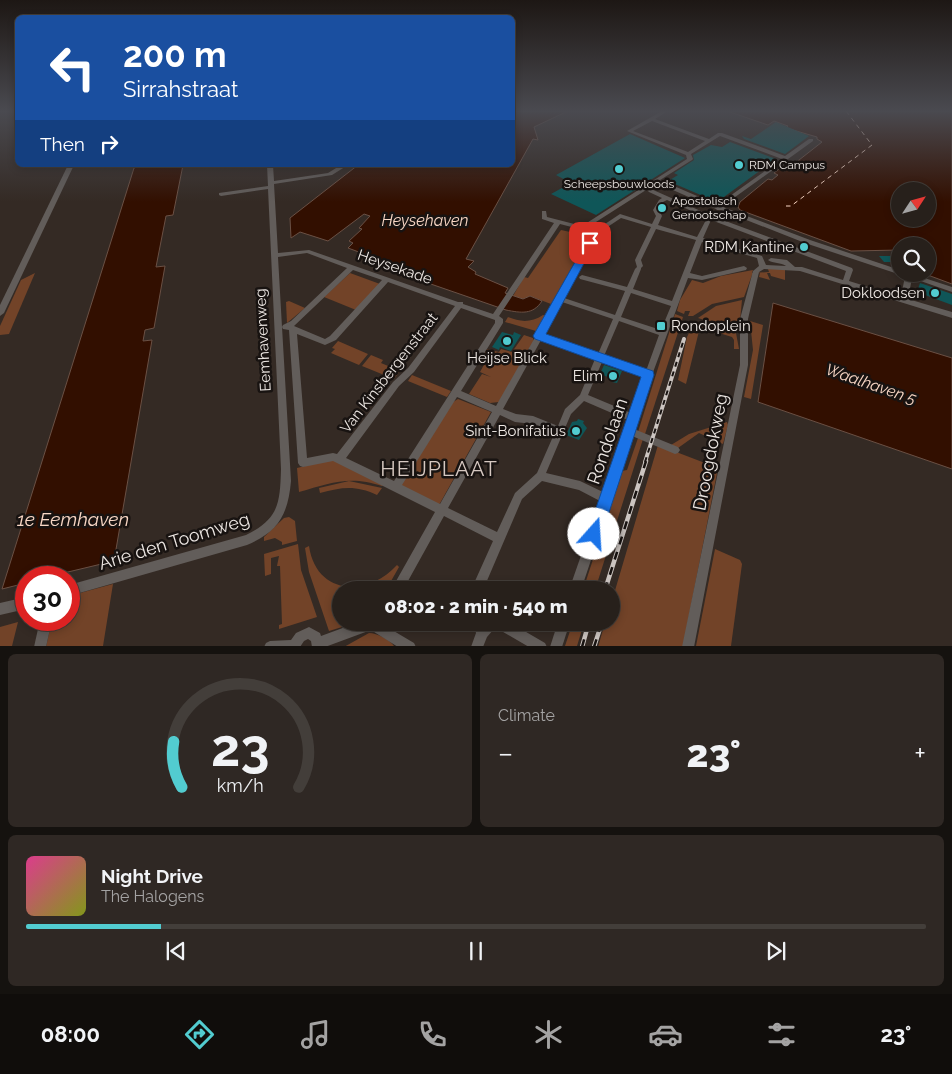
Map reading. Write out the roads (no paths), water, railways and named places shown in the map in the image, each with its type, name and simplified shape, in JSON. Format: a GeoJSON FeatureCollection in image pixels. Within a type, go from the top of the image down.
{"type":"FeatureCollection","features":[{"type":"Feature","properties":{"kind":"street"},"geometry":{"type":"LineString","coordinates":[[655,141],[688,154]]}},
{"type":"Feature","properties":{"kind":"street"},"geometry":{"type":"LineString","coordinates":[[688,154],[708,141]]}},
{"type":"Feature","properties":{"kind":"street"},"geometry":{"type":"LineString","coordinates":[[740,141],[786,158]]}},
{"type":"Feature","properties":{"kind":"street"},"geometry":{"type":"LineString","coordinates":[[719,209],[722,204],[809,141]]}},
{"type":"Feature","properties":{"kind":"street"},"geometry":{"type":"LineString","coordinates":[[544,212],[544,218],[584,228],[690,159],[688,154]]}},
{"type":"Feature","properties":{"kind":"street"},"geometry":{"type":"LineString","coordinates":[[0,313],[70,167]]}},
{"type":"Feature","properties":{"kind":"street","name":"Eemhavenweg"},"geometry":{"type":"LineString","coordinates":[[270,167],[286,469],[286,497],[281,512]]}},
{"type":"Feature","properties":{"kind":"street"},"geometry":{"type":"LineString","coordinates":[[221,194],[330,174],[342,167]]}},
{"type":"Feature","properties":{"kind":"street"},"geometry":{"type":"LineString","coordinates":[[657,181],[719,209],[891,269]]}},
{"type":"Feature","properties":{"kind":"street"},"geometry":{"type":"LineString","coordinates":[[651,191],[710,217],[850,270],[845,282]]}},
{"type":"Feature","properties":{"kind":"street"},"geometry":{"type":"LineString","coordinates":[[481,581],[520,493],[540,476],[568,412],[583,397],[639,268],[638,260],[659,216],[656,210],[661,201],[666,198]]}},
{"type":"Feature","properties":{"kind":"street"},"geometry":{"type":"LineString","coordinates":[[402,581],[598,231],[622,217],[760,257],[762,267],[792,267],[952,315]]}},
{"type":"Feature","properties":{"kind":"street","name":"Rondolaan"},"geometry":{"type":"LineString","coordinates":[[578,581],[673,304],[699,239],[710,217]]}},
{"type":"Feature","properties":{"kind":"street"},"geometry":{"type":"LineString","coordinates":[[396,486],[455,392],[514,287],[558,222]]}},
{"type":"Feature","properties":{"kind":"street"},"geometry":{"type":"LineString","coordinates":[[748,254],[758,235]]}},
{"type":"Feature","properties":{"kind":"street","name":"Heysekade"},"geometry":{"type":"LineString","coordinates":[[275,255],[307,251],[498,316]]}},
{"type":"Feature","properties":{"kind":"street"},"geometry":{"type":"LineString","coordinates":[[772,260],[785,262],[792,267]]}},
{"type":"Feature","properties":{"kind":"street"},"geometry":{"type":"LineString","coordinates":[[352,267],[292,328],[303,463],[333,458],[339,459],[499,538]]}},
{"type":"Feature","properties":{"kind":"street","name":"Droogdokweg"},"geometry":{"type":"LineString","coordinates":[[688,646],[744,365],[743,333],[747,302],[756,271],[762,267]]}},
{"type":"Feature","properties":{"kind":"street"},"geometry":{"type":"LineString","coordinates":[[686,275],[702,278],[744,268]]}},
{"type":"Feature","properties":{"kind":"street"},"geometry":{"type":"LineString","coordinates":[[582,277],[673,304]]}},
{"type":"Feature","properties":{"kind":"street"},"geometry":{"type":"LineString","coordinates":[[279,328],[292,328],[325,342],[333,338],[387,279]]}},
{"type":"Feature","properties":{"kind":"street"},"geometry":{"type":"LineString","coordinates":[[904,300],[907,282]]}},
{"type":"Feature","properties":{"kind":"street"},"geometry":{"type":"LineString","coordinates":[[930,282],[952,290]]}},
{"type":"Feature","properties":{"kind":"street"},"geometry":{"type":"LineString","coordinates":[[559,299],[663,333]]}},
{"type":"Feature","properties":{"kind":"street","name":"Van Kinsbergenstraat"},"geometry":{"type":"LineString","coordinates":[[339,459],[396,384],[411,370],[460,304]]}},
{"type":"Feature","properties":{"kind":"street"},"geometry":{"type":"LineString","coordinates":[[539,336],[648,375]]}},
{"type":"Feature","properties":{"kind":"street"},"geometry":{"type":"LineString","coordinates":[[455,392],[515,418],[532,420],[559,430]]}},
{"type":"Feature","properties":{"kind":"street"},"geometry":{"type":"LineString","coordinates":[[583,397],[634,418]]}},
{"type":"Feature","properties":{"kind":"street"},"geometry":{"type":"LineString","coordinates":[[629,431],[675,450]]}},
{"type":"Feature","properties":{"kind":"street"},"geometry":{"type":"LineString","coordinates":[[540,476],[565,484],[580,486],[606,499]]}},
{"type":"Feature","properties":{"kind":"street","name":"Arie den Toomweg"},"geometry":{"type":"LineString","coordinates":[[80,588],[247,540],[266,530],[281,512]]}},
{"type":"Feature","properties":{"kind":"street"},"geometry":{"type":"LineString","coordinates":[[0,610],[15,605]]}},
{"type":"Feature","properties":{"kind":"street"},"geometry":{"type":"LineString","coordinates":[[40,646],[43,631]]}},
{"type":"Feature","properties":{"kind":"street"},"geometry":{"type":"LineString","coordinates":[[270,646],[293,646],[300,637],[309,633],[314,635],[318,645],[356,631]]}},
{"type":"Feature","properties":{"kind":"street"},"geometry":{"type":"LineString","coordinates":[[386,631],[410,646]]}},
{"type":"Feature","properties":{"kind":"street"},"geometry":{"type":"LineString","coordinates":[[477,646],[480,631]]}},
{"type":"Feature","properties":{"kind":"street"},"geometry":{"type":"LineString","coordinates":[[514,631],[541,646]]}},
{"type":"Feature","properties":{"kind":"street"},"geometry":{"type":"LineString","coordinates":[[556,646],[561,631]]}},
{"type":"Feature","properties":{"kind":"water","name":"Heysehaven"},"geometry":{"type":"Polygon","coordinates":[[[515,141],[532,141],[466,259],[474,261],[468,267],[476,272],[475,274],[508,288],[505,293],[523,299],[530,296],[542,301],[531,311],[506,310],[370,263],[375,258],[348,248],[353,243],[349,241],[362,229],[359,228],[370,216],[364,214],[328,241],[300,232],[291,238],[290,218],[355,167],[515,167],[515,141]]]}},
{"type":"Feature","properties":{"kind":"water"},"geometry":{"type":"Polygon","coordinates":[[[821,141],[952,141],[952,284],[936,278],[936,237],[891,237],[891,250],[851,251],[740,210],[738,207],[740,202],[768,179],[772,180],[778,175],[774,173],[779,169],[785,171],[822,142],[821,141]]]}},
{"type":"Feature","properties":{"kind":"water","name":"1e Eemhaven"},"geometry":{"type":"Polygon","coordinates":[[[183,167],[173,215],[166,216],[156,267],[165,266],[154,328],[145,330],[143,341],[152,340],[114,561],[80,569],[80,566],[15,566],[15,586],[2,589],[134,168],[183,167]]]}},
{"type":"Feature","properties":{"kind":"water","name":"Waalhaven 5"},"geometry":{"type":"Polygon","coordinates":[[[773,303],[952,358],[952,469],[758,402],[773,303]]]}},
{"type":"Feature","properties":{"kind":"railway"},"geometry":{"type":"LineString","coordinates":[[645,462],[684,339]]}},
{"type":"Feature","properties":{"kind":"railway"},"geometry":{"type":"LineString","coordinates":[[608,581],[646,461]]}},
{"type":"Feature","properties":{"kind":"railway"},"geometry":{"type":"LineString","coordinates":[[582,646],[586,631]]}},
{"type":"Feature","properties":{"kind":"railway"},"geometry":{"type":"LineString","coordinates":[[594,646],[599,631]]}},
{"type":"Feature","properties":{"kind":"place","name":"RDM Campus"},"geometry":{"type":"Point","coordinates":[739,165]}},
{"type":"Feature","properties":{"kind":"place","name":"Scheepsbouwloods"},"geometry":{"type":"Point","coordinates":[619,169]}},
{"type":"Feature","properties":{"kind":"place","name":"Apostolisch Genootschap"},"geometry":{"type":"Point","coordinates":[662,208]}},
{"type":"Feature","properties":{"kind":"place","name":"RDM Kantine"},"geometry":{"type":"Point","coordinates":[804,247]}},
{"type":"Feature","properties":{"kind":"place","name":"Dokloodsen"},"geometry":{"type":"Point","coordinates":[935,293]}},
{"type":"Feature","properties":{"kind":"place","name":"Rondoplein"},"geometry":{"type":"Point","coordinates":[661,326]}},
{"type":"Feature","properties":{"kind":"place","name":"Heijse Blick"},"geometry":{"type":"Point","coordinates":[507,341]}},
{"type":"Feature","properties":{"kind":"place","name":"Elim"},"geometry":{"type":"Point","coordinates":[613,376]}},
{"type":"Feature","properties":{"kind":"place","name":"Sint-Bonifatius"},"geometry":{"type":"Point","coordinates":[576,431]}},
{"type":"Feature","properties":{"kind":"district","name":"HEIJPLAAT"},"geometry":{"type":"Point","coordinates":[439,468]}}]}
